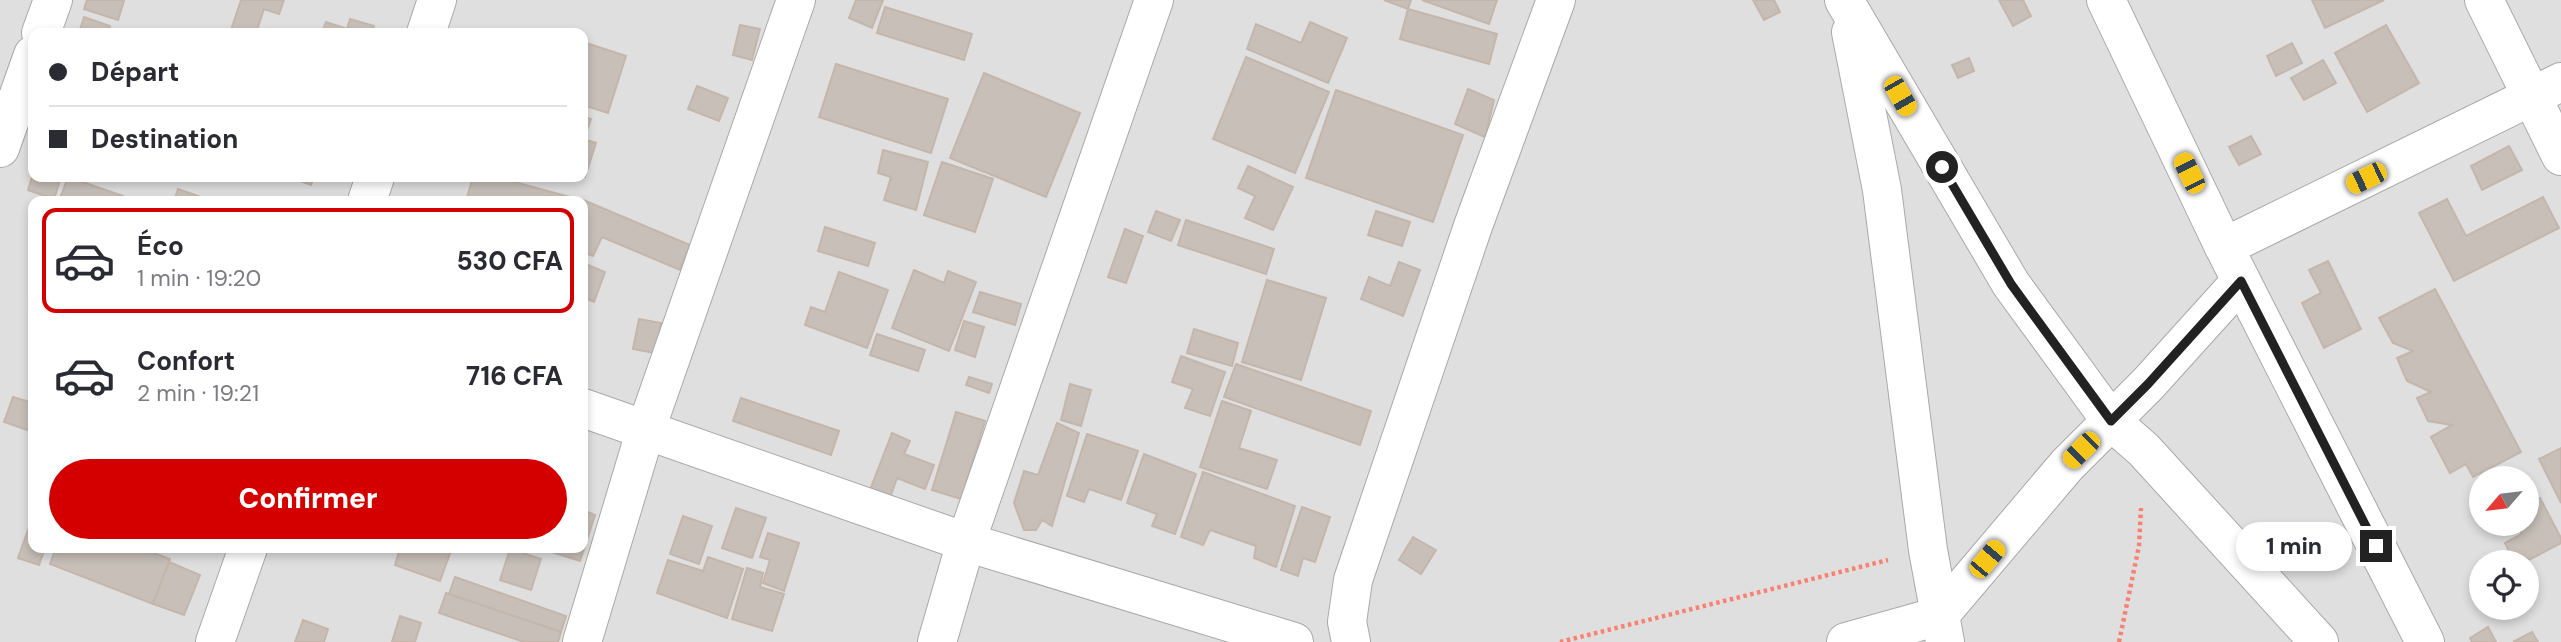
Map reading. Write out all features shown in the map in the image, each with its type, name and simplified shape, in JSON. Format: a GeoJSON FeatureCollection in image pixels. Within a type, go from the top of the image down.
{"type":"FeatureCollection","features":[{"type":"Feature","properties":{"kind":"street"},"geometry":{"type":"LineString","coordinates":[[43,28],[52,0]]}},
{"type":"Feature","properties":{"kind":"street"},"geometry":{"type":"LineString","coordinates":[[428,28],[437,0]]}},
{"type":"Feature","properties":{"kind":"street"},"geometry":{"type":"LineString","coordinates":[[582,642],[646,429],[796,0]]}},
{"type":"Feature","properties":{"kind":"street"},"geometry":{"type":"LineString","coordinates":[[937,642],[966,542],[1154,0]]}},
{"type":"Feature","properties":{"kind":"street"},"geometry":{"type":"LineString","coordinates":[[1351,642],[1347,622],[1353,580],[1469,239],[1556,0]]}},
{"type":"Feature","properties":{"kind":"street"},"geometry":{"type":"LineString","coordinates":[[2106,0],[2224,247],[2425,642]]}},
{"type":"Feature","properties":{"kind":"street"},"geometry":{"type":"LineString","coordinates":[[2484,0],[2546,90],[2561,156]]}},
{"type":"Feature","properties":{"kind":"street"},"geometry":{"type":"LineString","coordinates":[[1844,1],[2011,284],[2111,421],[2144,450],[2319,642]]}},
{"type":"Feature","properties":{"kind":"street"},"geometry":{"type":"LineString","coordinates":[[1844,1],[1882,190],[1928,550],[1942,629]]}},
{"type":"Feature","properties":{"kind":"street"},"geometry":{"type":"LineString","coordinates":[[0,148],[28,69]]}},
{"type":"Feature","properties":{"kind":"street"},"geometry":{"type":"LineString","coordinates":[[2224,247],[2546,90]]}},
{"type":"Feature","properties":{"kind":"street"},"geometry":{"type":"LineString","coordinates":[[1846,642],[1942,629],[2067,465],[2148,384],[2241,281]]}},
{"type":"Feature","properties":{"kind":"street"},"geometry":{"type":"LineString","coordinates":[[588,410],[966,542],[1294,642]]}},
{"type":"Feature","properties":{"kind":"street"},"geometry":{"type":"LineString","coordinates":[[215,642],[246,553]]}},
{"type":"Feature","properties":{"kind":"path"},"geometry":{"type":"LineString","coordinates":[[2119,642],[2138,547],[2144,450]]}},
{"type":"Feature","properties":{"kind":"path"},"geometry":{"type":"LineString","coordinates":[[1560,642],[1928,550]]}},
{"type":"Feature","properties":{"kind":"shaded area"},"geometry":{"type":"Polygon","coordinates":[[[0,0],[2561,0],[2561,642],[0,642],[0,0]]]}},
{"type":"Feature","properties":{"kind":"building"},"geometry":{"type":"Polygon","coordinates":[[[87,0],[124,1],[118,20],[84,9],[87,0]]]}},
{"type":"Feature","properties":{"kind":"building"},"geometry":{"type":"Polygon","coordinates":[[[241,0],[284,0],[279,14],[264,9],[258,28],[232,28],[241,0]]]}},
{"type":"Feature","properties":{"kind":"building"},"geometry":{"type":"Polygon","coordinates":[[[856,0],[883,0],[872,28],[849,18],[856,0]]]}},
{"type":"Feature","properties":{"kind":"building"},"geometry":{"type":"Polygon","coordinates":[[[1384,0],[1411,0],[1408,9],[1384,0]]]}},
{"type":"Feature","properties":{"kind":"building"},"geometry":{"type":"Polygon","coordinates":[[[1422,0],[1497,0],[1489,24],[1422,0]]]}},
{"type":"Feature","properties":{"kind":"building"},"geometry":{"type":"Polygon","coordinates":[[[1753,0],[1774,0],[1780,12],[1764,20],[1753,0]]]}},
{"type":"Feature","properties":{"kind":"building"},"geometry":{"type":"Polygon","coordinates":[[[1999,0],[2023,0],[2031,16],[2013,26],[1999,0]]]}},
{"type":"Feature","properties":{"kind":"building"},"geometry":{"type":"Polygon","coordinates":[[[2312,0],[2384,0],[2325,28],[2312,0]]]}},
{"type":"Feature","properties":{"kind":"building"},"geometry":{"type":"Polygon","coordinates":[[[885,7],[972,34],[964,60],[877,33],[885,7]]]}},
{"type":"Feature","properties":{"kind":"building"},"geometry":{"type":"Polygon","coordinates":[[[1408,9],[1497,34],[1489,64],[1400,39],[1408,9]]]}},
{"type":"Feature","properties":{"kind":"building"},"geometry":{"type":"Polygon","coordinates":[[[84,17],[110,26],[109,28],[81,28],[84,17]]]}},
{"type":"Feature","properties":{"kind":"building"},"geometry":{"type":"Polygon","coordinates":[[[350,19],[374,26],[373,28],[347,28],[350,19]]]}},
{"type":"Feature","properties":{"kind":"building"},"geometry":{"type":"Polygon","coordinates":[[[326,22],[344,28],[324,28],[326,22]]]}},
{"type":"Feature","properties":{"kind":"building"},"geometry":{"type":"Polygon","coordinates":[[[1310,22],[1347,38],[1328,83],[1247,49],[1256,24],[1301,43],[1310,22]]]}},
{"type":"Feature","properties":{"kind":"building"},"geometry":{"type":"Polygon","coordinates":[[[740,25],[760,29],[752,60],[733,55],[740,25]]]}},
{"type":"Feature","properties":{"kind":"building"},"geometry":{"type":"Polygon","coordinates":[[[2386,25],[2419,83],[2367,112],[2335,53],[2386,25]]]}},
{"type":"Feature","properties":{"kind":"building"},"geometry":{"type":"Polygon","coordinates":[[[2292,43],[2302,63],[2276,76],[2267,56],[2292,43]]]}},
{"type":"Feature","properties":{"kind":"building"},"geometry":{"type":"Polygon","coordinates":[[[588,44],[626,56],[608,113],[588,107],[588,44]]]}},
{"type":"Feature","properties":{"kind":"building"},"geometry":{"type":"Polygon","coordinates":[[[1246,57],[1329,92],[1295,173],[1213,139],[1246,57]]]}},
{"type":"Feature","properties":{"kind":"building"},"geometry":{"type":"Polygon","coordinates":[[[1969,58],[1974,71],[1958,78],[1952,65],[1969,58]]]}},
{"type":"Feature","properties":{"kind":"building"},"geometry":{"type":"Polygon","coordinates":[[[2323,60],[2336,83],[2304,100],[2291,78],[2323,60]]]}},
{"type":"Feature","properties":{"kind":"building"},"geometry":{"type":"Polygon","coordinates":[[[836,64],[948,99],[931,153],[819,117],[836,64]]]}},
{"type":"Feature","properties":{"kind":"building"},"geometry":{"type":"Polygon","coordinates":[[[984,73],[1080,113],[1046,197],[950,158],[984,73]]]}},
{"type":"Feature","properties":{"kind":"building"},"geometry":{"type":"Polygon","coordinates":[[[697,86],[728,98],[719,121],[688,109],[697,86]]]}},
{"type":"Feature","properties":{"kind":"building"},"geometry":{"type":"Polygon","coordinates":[[[1468,89],[1494,100],[1485,137],[1455,124],[1468,89]]]}},
{"type":"Feature","properties":{"kind":"building"},"geometry":{"type":"Polygon","coordinates":[[[1336,90],[1463,135],[1433,222],[1306,178],[1336,90]]]}},
{"type":"Feature","properties":{"kind":"building"},"geometry":{"type":"Polygon","coordinates":[[[2251,136],[2261,154],[2239,165],[2229,147],[2251,136]]]}},
{"type":"Feature","properties":{"kind":"building"},"geometry":{"type":"Polygon","coordinates":[[[588,141],[596,143],[588,168],[588,141]]]}},
{"type":"Feature","properties":{"kind":"building"},"geometry":{"type":"Polygon","coordinates":[[[2509,146],[2522,170],[2482,190],[2471,166],[2509,146]]]}},
{"type":"Feature","properties":{"kind":"building"},"geometry":{"type":"Polygon","coordinates":[[[883,150],[928,162],[916,210],[884,200],[891,177],[878,173],[883,150]]]}},
{"type":"Feature","properties":{"kind":"building"},"geometry":{"type":"Polygon","coordinates":[[[942,162],[993,179],[975,232],[924,215],[942,162]]]}},
{"type":"Feature","properties":{"kind":"building"},"geometry":{"type":"Polygon","coordinates":[[[1248,166],[1293,187],[1273,230],[1245,218],[1255,196],[1238,188],[1248,166]]]}},
{"type":"Feature","properties":{"kind":"building"},"geometry":{"type":"Polygon","coordinates":[[[30,182],[59,182],[55,196],[28,190],[30,182]]]}},
{"type":"Feature","properties":{"kind":"building"},"geometry":{"type":"Polygon","coordinates":[[[66,182],[82,182],[123,196],[61,196],[66,182]]]}},
{"type":"Feature","properties":{"kind":"building"},"geometry":{"type":"Polygon","coordinates":[[[472,182],[514,182],[566,196],[467,196],[472,182]]]}},
{"type":"Feature","properties":{"kind":"building"},"geometry":{"type":"Polygon","coordinates":[[[178,189],[198,196],[176,196],[178,189]]]}},
{"type":"Feature","properties":{"kind":"building"},"geometry":{"type":"Polygon","coordinates":[[[2543,197],[2559,228],[2454,281],[2419,213],[2447,199],[2466,236],[2543,197]]]}},
{"type":"Feature","properties":{"kind":"building"},"geometry":{"type":"Polygon","coordinates":[[[588,202],[690,245],[680,270],[602,237],[593,256],[588,254],[588,202]]]}},
{"type":"Feature","properties":{"kind":"building"},"geometry":{"type":"Polygon","coordinates":[[[1156,211],[1180,220],[1171,241],[1148,232],[1156,211]]]}},
{"type":"Feature","properties":{"kind":"building"},"geometry":{"type":"Polygon","coordinates":[[[1376,211],[1410,222],[1402,246],[1368,235],[1376,211]]]}},
{"type":"Feature","properties":{"kind":"building"},"geometry":{"type":"Polygon","coordinates":[[[1186,220],[1274,249],[1266,274],[1178,245],[1186,220]]]}},
{"type":"Feature","properties":{"kind":"building"},"geometry":{"type":"Polygon","coordinates":[[[825,227],[875,243],[868,266],[818,251],[825,227]]]}},
{"type":"Feature","properties":{"kind":"building"},"geometry":{"type":"Polygon","coordinates":[[[1125,229],[1143,236],[1126,283],[1108,277],[1125,229]]]}},
{"type":"Feature","properties":{"kind":"building"},"geometry":{"type":"Polygon","coordinates":[[[2328,261],[2361,329],[2324,348],[2302,303],[2321,293],[2309,270],[2328,261]]]}},
{"type":"Feature","properties":{"kind":"building"},"geometry":{"type":"Polygon","coordinates":[[[1399,262],[1420,270],[1403,316],[1361,299],[1369,277],[1390,286],[1399,262]]]}},
{"type":"Feature","properties":{"kind":"building"},"geometry":{"type":"Polygon","coordinates":[[[588,265],[605,272],[594,302],[588,299],[588,265]]]}},
{"type":"Feature","properties":{"kind":"building"},"geometry":{"type":"Polygon","coordinates":[[[914,270],[944,283],[948,271],[976,282],[949,351],[892,328],[914,270]]]}},
{"type":"Feature","properties":{"kind":"building"},"geometry":{"type":"Polygon","coordinates":[[[839,272],[888,290],[867,348],[805,325],[811,307],[825,312],[839,272]]]}},
{"type":"Feature","properties":{"kind":"building"},"geometry":{"type":"Polygon","coordinates":[[[1267,280],[1326,298],[1301,380],[1242,362],[1267,280]]]}},
{"type":"Feature","properties":{"kind":"building"},"geometry":{"type":"Polygon","coordinates":[[[2435,289],[2521,452],[2494,466],[2469,466],[2469,470],[2466,464],[2450,473],[2431,437],[2452,425],[2428,421],[2417,398],[2431,392],[2407,381],[2397,358],[2413,351],[2393,343],[2379,318],[2435,289]]]}},
{"type":"Feature","properties":{"kind":"building"},"geometry":{"type":"Polygon","coordinates":[[[980,292],[1021,304],[1015,325],[973,312],[980,292]]]}},
{"type":"Feature","properties":{"kind":"building"},"geometry":{"type":"Polygon","coordinates":[[[639,319],[661,323],[655,353],[633,349],[639,319]]]}},
{"type":"Feature","properties":{"kind":"building"},"geometry":{"type":"Polygon","coordinates":[[[964,321],[984,327],[975,357],[955,350],[964,321]]]}},
{"type":"Feature","properties":{"kind":"building"},"geometry":{"type":"Polygon","coordinates":[[[1194,329],[1238,343],[1232,366],[1187,353],[1194,329]]]}},
{"type":"Feature","properties":{"kind":"building"},"geometry":{"type":"Polygon","coordinates":[[[877,334],[925,350],[918,371],[870,355],[877,334]]]}},
{"type":"Feature","properties":{"kind":"building"},"geometry":{"type":"Polygon","coordinates":[[[1181,356],[1225,372],[1210,416],[1185,408],[1193,389],[1172,382],[1181,356]]]}},
{"type":"Feature","properties":{"kind":"building"},"geometry":{"type":"Polygon","coordinates":[[[1236,364],[1371,411],[1360,445],[1224,397],[1236,364]]]}},
{"type":"Feature","properties":{"kind":"building"},"geometry":{"type":"Polygon","coordinates":[[[969,377],[992,384],[989,393],[966,385],[969,377]]]}},
{"type":"Feature","properties":{"kind":"building"},"geometry":{"type":"Polygon","coordinates":[[[1070,384],[1091,390],[1081,426],[1061,420],[1070,384]]]}},
{"type":"Feature","properties":{"kind":"building"},"geometry":{"type":"Polygon","coordinates":[[[13,397],[28,402],[28,430],[4,422],[13,397]]]}},
{"type":"Feature","properties":{"kind":"building"},"geometry":{"type":"Polygon","coordinates":[[[741,398],[839,431],[831,455],[733,421],[741,398]]]}},
{"type":"Feature","properties":{"kind":"building"},"geometry":{"type":"Polygon","coordinates":[[[1222,401],[1251,411],[1239,448],[1277,460],[1267,489],[1200,467],[1222,401]]]}},
{"type":"Feature","properties":{"kind":"building"},"geometry":{"type":"Polygon","coordinates":[[[956,412],[985,421],[961,499],[932,490],[956,412]]]}},
{"type":"Feature","properties":{"kind":"building"},"geometry":{"type":"Polygon","coordinates":[[[1057,423],[1079,433],[1052,526],[1042,520],[1036,530],[1024,530],[1014,503],[1024,471],[1038,475],[1057,423]]]}},
{"type":"Feature","properties":{"kind":"building"},"geometry":{"type":"Polygon","coordinates":[[[892,433],[910,441],[904,454],[934,465],[925,489],[897,478],[890,498],[870,490],[892,433]]]}},
{"type":"Feature","properties":{"kind":"building"},"geometry":{"type":"Polygon","coordinates":[[[1087,434],[1138,451],[1121,500],[1089,489],[1084,502],[1067,496],[1087,434]]]}},
{"type":"Feature","properties":{"kind":"building"},"geometry":{"type":"Polygon","coordinates":[[[2561,448],[2561,503],[2539,459],[2561,448]]]}},
{"type":"Feature","properties":{"kind":"building"},"geometry":{"type":"Polygon","coordinates":[[[1144,454],[1196,474],[1175,534],[1152,526],[1157,514],[1127,503],[1144,454]]]}},
{"type":"Feature","properties":{"kind":"building"},"geometry":{"type":"Polygon","coordinates":[[[1203,472],[1295,506],[1276,567],[1254,558],[1256,546],[1210,530],[1203,545],[1181,537],[1203,472]]]}},
{"type":"Feature","properties":{"kind":"building"},"geometry":{"type":"Polygon","coordinates":[[[2539,499],[2561,538],[2561,543],[2539,555],[2539,550],[2508,550],[2505,543],[2518,536],[2539,536],[2539,499]]]}},
{"type":"Feature","properties":{"kind":"building"},"geometry":{"type":"Polygon","coordinates":[[[1302,507],[1330,517],[1315,562],[1303,558],[1298,576],[1281,570],[1302,507]]]}},
{"type":"Feature","properties":{"kind":"building"},"geometry":{"type":"Polygon","coordinates":[[[736,508],[766,518],[752,558],[722,548],[736,508]]]}},
{"type":"Feature","properties":{"kind":"building"},"geometry":{"type":"Polygon","coordinates":[[[588,512],[595,515],[588,536],[588,512]]]}},
{"type":"Feature","properties":{"kind":"building"},"geometry":{"type":"Polygon","coordinates":[[[683,516],[712,526],[699,564],[670,554],[683,516]]]}},
{"type":"Feature","properties":{"kind":"building"},"geometry":{"type":"Polygon","coordinates":[[[28,530],[28,553],[43,553],[39,565],[18,558],[28,530]]]}},
{"type":"Feature","properties":{"kind":"building"},"geometry":{"type":"Polygon","coordinates":[[[768,533],[799,543],[784,591],[763,583],[770,560],[760,557],[768,533]]]}},
{"type":"Feature","properties":{"kind":"building"},"geometry":{"type":"Polygon","coordinates":[[[1413,537],[1436,550],[1421,574],[1399,560],[1413,537]]]}},
{"type":"Feature","properties":{"kind":"building"},"geometry":{"type":"Polygon","coordinates":[[[54,553],[154,553],[170,559],[153,604],[50,564],[54,553]]]}},
{"type":"Feature","properties":{"kind":"building"},"geometry":{"type":"Polygon","coordinates":[[[399,553],[450,553],[440,581],[395,565],[399,553]]]}},
{"type":"Feature","properties":{"kind":"building"},"geometry":{"type":"Polygon","coordinates":[[[509,553],[522,553],[541,559],[531,590],[500,580],[509,553]]]}},
{"type":"Feature","properties":{"kind":"building"},"geometry":{"type":"Polygon","coordinates":[[[555,553],[583,553],[580,561],[555,553]]]}},
{"type":"Feature","properties":{"kind":"building"},"geometry":{"type":"Polygon","coordinates":[[[708,557],[743,569],[727,618],[657,593],[668,560],[703,571],[708,557]]]}},
{"type":"Feature","properties":{"kind":"building"},"geometry":{"type":"Polygon","coordinates":[[[169,562],[200,575],[184,615],[153,604],[169,562]]]}},
{"type":"Feature","properties":{"kind":"building"},"geometry":{"type":"Polygon","coordinates":[[[747,568],[763,573],[760,587],[784,594],[772,631],[732,619],[747,568]]]}},
{"type":"Feature","properties":{"kind":"building"},"geometry":{"type":"Polygon","coordinates":[[[455,577],[566,616],[561,632],[449,594],[455,577]]]}},
{"type":"Feature","properties":{"kind":"building"},"geometry":{"type":"Polygon","coordinates":[[[446,593],[561,632],[558,642],[524,642],[439,613],[446,593]]]}},
{"type":"Feature","properties":{"kind":"building"},"geometry":{"type":"Polygon","coordinates":[[[400,616],[421,623],[415,642],[392,642],[400,616]]]}},
{"type":"Feature","properties":{"kind":"building"},"geometry":{"type":"Polygon","coordinates":[[[303,620],[328,629],[324,642],[295,642],[303,620]]]}},
{"type":"Feature","properties":{"kind":"building"},"geometry":{"type":"Polygon","coordinates":[[[2488,627],[2496,642],[2472,642],[2470,638],[2488,627]]]}},
{"type":"Feature","properties":{"kind":"building"},"geometry":{"type":"Polygon","coordinates":[[[2532,632],[2538,642],[2513,642],[2532,632]]]}},
{"type":"Feature","properties":{"kind":"route"},"geometry":{"type":"LineString","coordinates":[[1942,167],[2011,284],[2111,421],[2241,281],[2376,546]]}}]}
